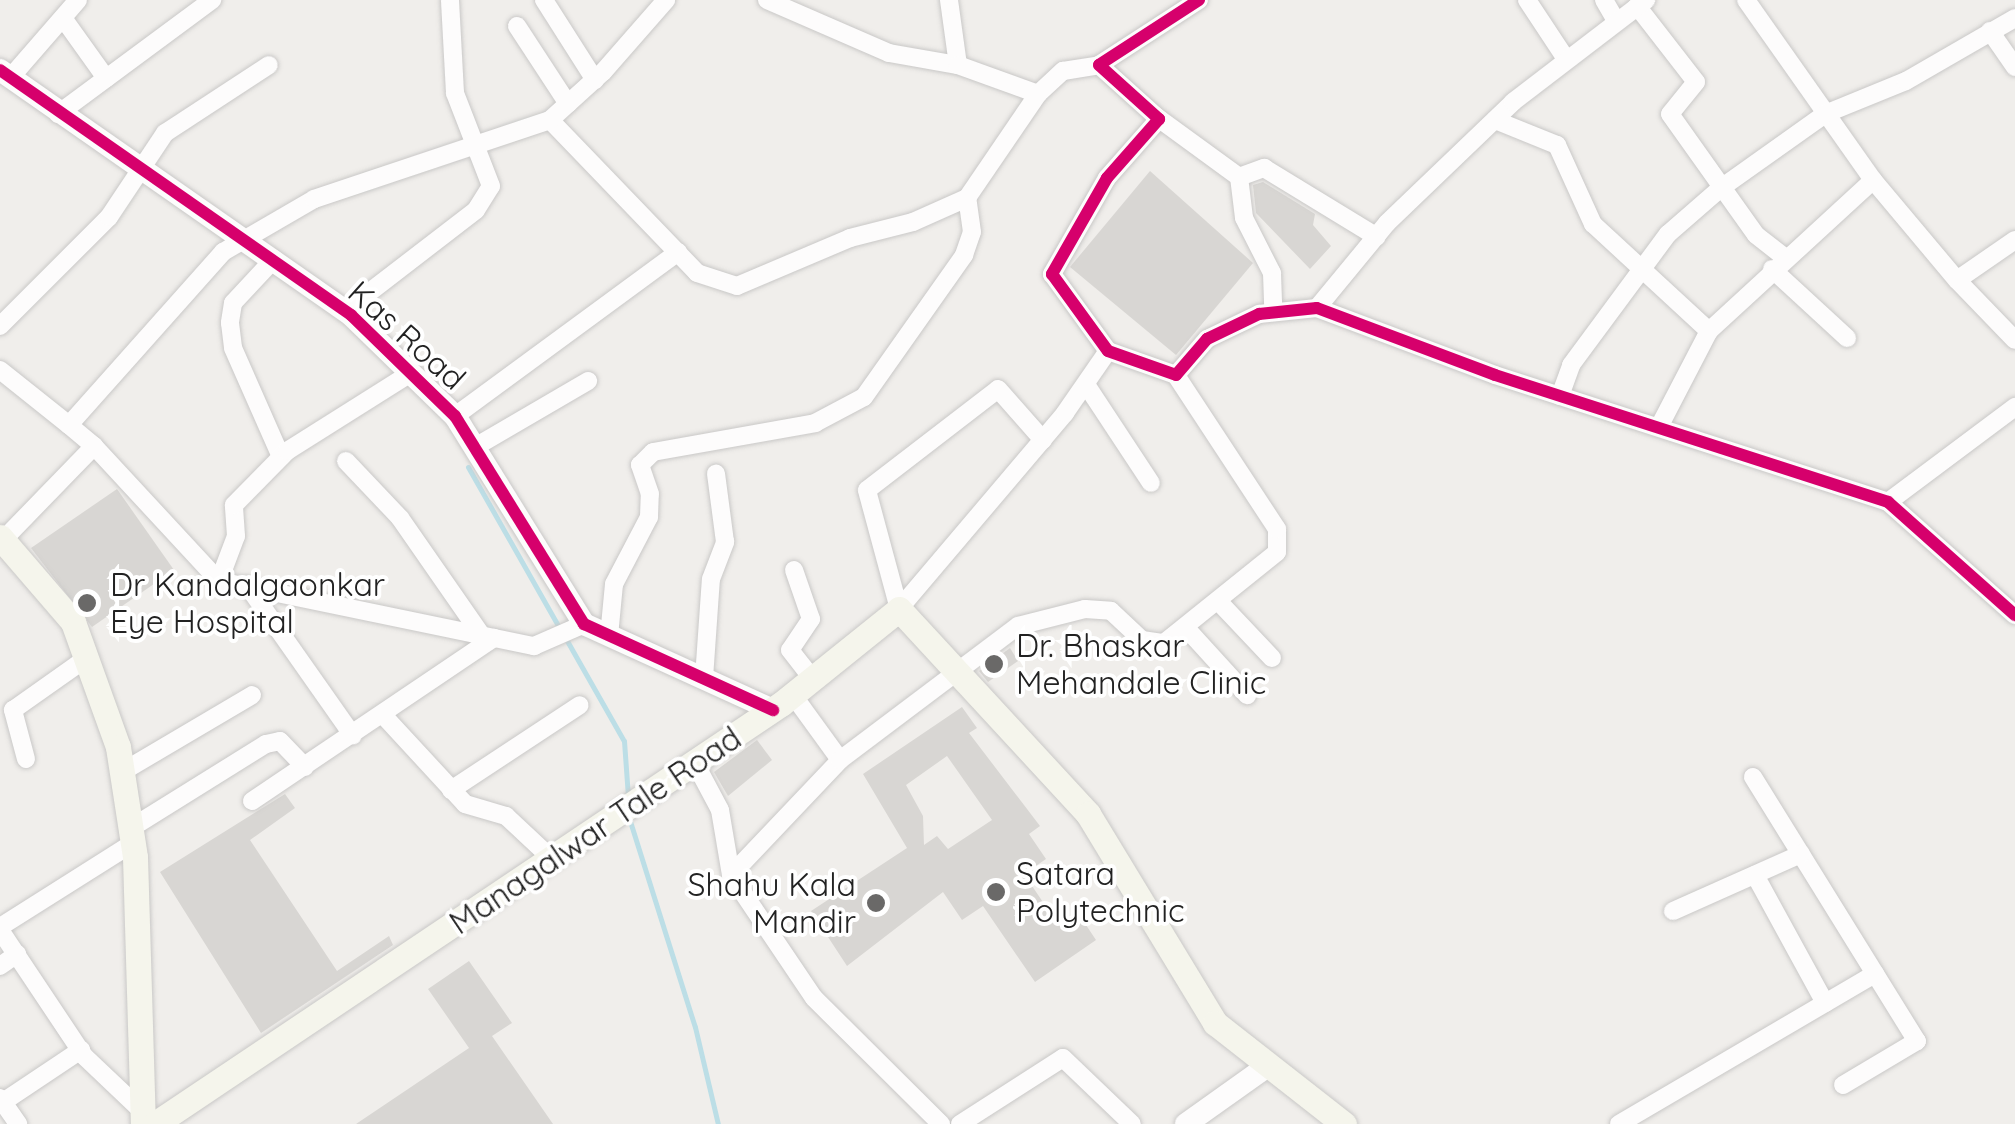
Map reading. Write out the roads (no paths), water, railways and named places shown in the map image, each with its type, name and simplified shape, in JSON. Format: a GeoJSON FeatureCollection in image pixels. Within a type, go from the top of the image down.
{"type":"FeatureCollection","features":[{"type":"Feature","properties":{"kind":"main road"},"geometry":{"type":"LineString","coordinates":[[2,542],[73,622],[88,657],[122,772],[132,835],[146,1119]]}},
{"type":"Feature","properties":{"kind":"main road"},"geometry":{"type":"LineString","coordinates":[[899,609],[1088,814],[1215,1023],[1344,1124]]}},
{"type":"Feature","properties":{"kind":"main road","name":"Managalwar Tale Road"},"geometry":{"type":"LineString","coordinates":[[146,1119],[695,764],[793,694],[899,609]]}},
{"type":"Feature","properties":{"kind":"street"},"geometry":{"type":"LineString","coordinates":[[5,74],[78,0]]}},
{"type":"Feature","properties":{"kind":"street"},"geometry":{"type":"LineString","coordinates":[[58,114],[212,0]]}},
{"type":"Feature","properties":{"kind":"street"},"geometry":{"type":"LineString","coordinates":[[344,310],[476,210],[491,186],[455,94],[450,0]]}},
{"type":"Feature","properties":{"kind":"street"},"geometry":{"type":"LineString","coordinates":[[69,425],[182,293],[245,239],[314,199],[550,120],[594,80],[666,0]]}},
{"type":"Feature","properties":{"kind":"street"},"geometry":{"type":"LineString","coordinates":[[768,0],[889,53],[958,65],[1038,94]]}},
{"type":"Feature","properties":{"kind":"street"},"geometry":{"type":"LineString","coordinates":[[949,0],[958,65]]}},
{"type":"Feature","properties":{"kind":"street"},"geometry":{"type":"LineString","coordinates":[[550,120],[697,272],[737,286],[850,238],[913,222],[967,198],[1038,94],[1063,71],[1099,64],[1198,0]]}},
{"type":"Feature","properties":{"kind":"street"},"geometry":{"type":"LineString","coordinates":[[1526,0],[1566,59]]}},
{"type":"Feature","properties":{"kind":"street"},"geometry":{"type":"LineString","coordinates":[[1604,0],[1616,21]]}},
{"type":"Feature","properties":{"kind":"street"},"geometry":{"type":"LineString","coordinates":[[1746,0],[1873,180],[2015,340]]}},
{"type":"Feature","properties":{"kind":"street"},"geometry":{"type":"LineString","coordinates":[[552,2],[594,80]]}},
{"type":"Feature","properties":{"kind":"street"},"geometry":{"type":"LineString","coordinates":[[1317,308],[1377,237],[1494,120],[1566,59],[1642,3],[1696,82],[1670,114],[1778,263],[1848,338]]}},
{"type":"Feature","properties":{"kind":"street"},"geometry":{"type":"LineString","coordinates":[[64,18],[106,78]]}},
{"type":"Feature","properties":{"kind":"street"},"geometry":{"type":"LineString","coordinates":[[1560,396],[1571,365],[1668,234],[1721,188],[1825,114],[1906,81],[2015,18]]}},
{"type":"Feature","properties":{"kind":"street"},"geometry":{"type":"LineString","coordinates":[[516,26],[568,104]]}},
{"type":"Feature","properties":{"kind":"street"},"geometry":{"type":"LineString","coordinates":[[1990,31],[2015,67]]}},
{"type":"Feature","properties":{"kind":"street"},"geometry":{"type":"LineString","coordinates":[[1099,64],[1154,115],[1239,177],[1244,218],[1272,273],[1273,310]]}},
{"type":"Feature","properties":{"kind":"street"},"geometry":{"type":"LineString","coordinates":[[0,326],[109,217],[165,134],[269,65]]}},
{"type":"Feature","properties":{"kind":"street","name":"Kas Road"},"geometry":{"type":"LineString","coordinates":[[5,74],[344,310],[411,373],[456,416],[584,624]]}},
{"type":"Feature","properties":{"kind":"street"},"geometry":{"type":"LineString","coordinates":[[731,875],[840,760],[956,671],[1043,616],[1111,612],[1156,644],[1186,628],[1277,552],[1279,538],[1176,375],[1108,351],[1052,274],[1107,178],[1160,119],[1154,115]]}},
{"type":"Feature","properties":{"kind":"street"},"geometry":{"type":"LineString","coordinates":[[1494,120],[1557,145],[1594,224],[1709,330]]}},
{"type":"Feature","properties":{"kind":"street"},"geometry":{"type":"LineString","coordinates":[[1239,177],[1264,168],[1377,237]]}},
{"type":"Feature","properties":{"kind":"street"},"geometry":{"type":"LineString","coordinates":[[1659,428],[1709,330],[1873,180]]}},
{"type":"Feature","properties":{"kind":"street"},"geometry":{"type":"LineString","coordinates":[[610,636],[614,584],[649,517],[640,465],[654,452],[816,423],[864,397],[964,255],[972,232],[967,198]]}},
{"type":"Feature","properties":{"kind":"street"},"geometry":{"type":"LineString","coordinates":[[1958,280],[2015,240]]}},
{"type":"Feature","properties":{"kind":"street"},"geometry":{"type":"LineString","coordinates":[[456,416],[678,252]]}},
{"type":"Feature","properties":{"kind":"street"},"geometry":{"type":"LineString","coordinates":[[274,259],[233,303],[230,323],[234,348],[281,457]]}},
{"type":"Feature","properties":{"kind":"street"},"geometry":{"type":"LineString","coordinates":[[1176,375],[1207,339],[1273,310],[1317,308],[1560,396],[1888,502],[2015,614]]}},
{"type":"Feature","properties":{"kind":"street","name":"Managalwar Tale Road"},"geometry":{"type":"LineString","coordinates":[[899,609],[1087,386],[1108,351]]}},
{"type":"Feature","properties":{"kind":"street"},"geometry":{"type":"LineString","coordinates":[[0,370],[94,446],[219,581],[534,646],[584,624],[704,678],[793,694]]}},
{"type":"Feature","properties":{"kind":"street"},"geometry":{"type":"LineString","coordinates":[[219,581],[236,536],[234,505],[281,457],[411,373]]}},
{"type":"Feature","properties":{"kind":"street"},"geometry":{"type":"LineString","coordinates":[[475,447],[588,381]]}},
{"type":"Feature","properties":{"kind":"street"},"geometry":{"type":"LineString","coordinates":[[1087,386],[1151,482]]}},
{"type":"Feature","properties":{"kind":"street"},"geometry":{"type":"LineString","coordinates":[[899,609],[868,490],[998,389],[1043,440]]}},
{"type":"Feature","properties":{"kind":"street"},"geometry":{"type":"LineString","coordinates":[[1888,502],[2015,406]]}},
{"type":"Feature","properties":{"kind":"street"},"geometry":{"type":"LineString","coordinates":[[2,542],[94,446]]}},
{"type":"Feature","properties":{"kind":"street"},"geometry":{"type":"LineString","coordinates":[[346,461],[400,518],[488,637]]}},
{"type":"Feature","properties":{"kind":"street"},"geometry":{"type":"LineString","coordinates":[[704,678],[711,579],[725,542],[716,474]]}},
{"type":"Feature","properties":{"kind":"street"},"geometry":{"type":"LineString","coordinates":[[794,570],[812,619],[790,650],[793,694],[840,760]]}},
{"type":"Feature","properties":{"kind":"street"},"geometry":{"type":"LineString","coordinates":[[247,586],[353,736]]}},
{"type":"Feature","properties":{"kind":"street"},"geometry":{"type":"LineString","coordinates":[[1219,602],[1272,658]]}},
{"type":"Feature","properties":{"kind":"street"},"geometry":{"type":"LineString","coordinates":[[1186,628],[1247,696]]}},
{"type":"Feature","properties":{"kind":"street"},"geometry":{"type":"LineString","coordinates":[[252,801],[383,716],[488,637]]}},
{"type":"Feature","properties":{"kind":"street"},"geometry":{"type":"LineString","coordinates":[[26,758],[13,710],[88,657]]}},
{"type":"Feature","properties":{"kind":"street"},"geometry":{"type":"LineString","coordinates":[[122,772],[252,695]]}},
{"type":"Feature","properties":{"kind":"street"},"geometry":{"type":"LineString","coordinates":[[451,790],[580,705]]}},
{"type":"Feature","properties":{"kind":"street"},"geometry":{"type":"LineString","coordinates":[[383,716],[465,804],[506,816],[552,860]]}},
{"type":"Feature","properties":{"kind":"street"},"geometry":{"type":"LineString","coordinates":[[146,1119],[80,1050],[0,929],[266,744],[280,741],[305,767]]}},
{"type":"Feature","properties":{"kind":"street"},"geometry":{"type":"LineString","coordinates":[[695,764],[720,810],[731,875],[814,998],[941,1124]]}},
{"type":"Feature","properties":{"kind":"street"},"geometry":{"type":"LineString","coordinates":[[1753,777],[1916,1041],[1844,1084]]}},
{"type":"Feature","properties":{"kind":"street"},"geometry":{"type":"LineString","coordinates":[[1674,911],[1801,854]]}},
{"type":"Feature","properties":{"kind":"street"},"geometry":{"type":"LineString","coordinates":[[1755,875],[1825,1003]]}},
{"type":"Feature","properties":{"kind":"street"},"geometry":{"type":"LineString","coordinates":[[0,966],[18,954]]}},
{"type":"Feature","properties":{"kind":"street"},"geometry":{"type":"LineString","coordinates":[[1619,1124],[1875,974]]}},
{"type":"Feature","properties":{"kind":"street"},"geometry":{"type":"LineString","coordinates":[[18,1124],[2,1100],[80,1050]]}},
{"type":"Feature","properties":{"kind":"street"},"geometry":{"type":"LineString","coordinates":[[960,1124],[1063,1058],[1132,1124]]}},
{"type":"Feature","properties":{"kind":"street"},"geometry":{"type":"LineString","coordinates":[[1186,1124],[1269,1065]]}},
{"type":"Feature","properties":{"kind":"waterway"},"geometry":{"type":"LineString","coordinates":[[468,467],[560,629]]}},
{"type":"Feature","properties":{"kind":"waterway"},"geometry":{"type":"LineString","coordinates":[[566,639],[624,741],[628,797]]}},
{"type":"Feature","properties":{"kind":"waterway"},"geometry":{"type":"LineString","coordinates":[[629,818],[695,1027],[718,1124]]}},
{"type":"Feature","properties":{"kind":"place","name":"Dr Kandalgaonkar Eye Hospital"},"geometry":{"type":"Point","coordinates":[87,603]}},
{"type":"Feature","properties":{"kind":"place","name":"Dr. Bhaskar Mehandale Clinic"},"geometry":{"type":"Point","coordinates":[994,664]}},
{"type":"Feature","properties":{"kind":"place","name":"Satara Polytechnic"},"geometry":{"type":"Point","coordinates":[996,892]}},
{"type":"Feature","properties":{"kind":"place","name":"Shahu Kala Mandir"},"geometry":{"type":"Point","coordinates":[876,903]}}]}
